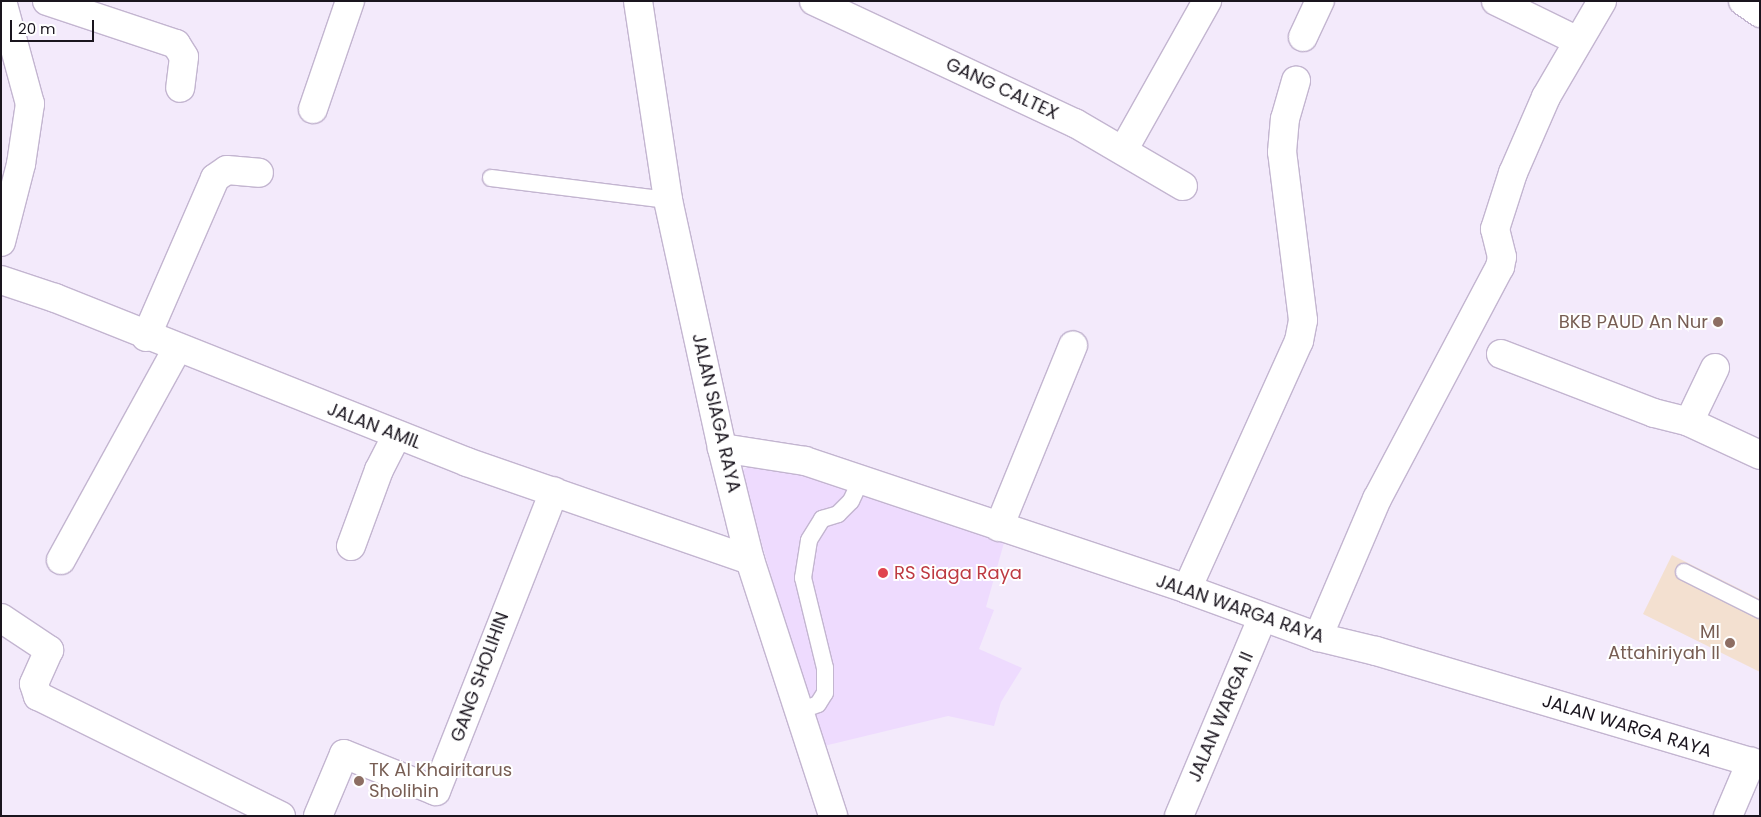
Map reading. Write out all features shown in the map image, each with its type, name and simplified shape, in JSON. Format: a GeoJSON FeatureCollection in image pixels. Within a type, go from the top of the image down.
{"type":"FeatureCollection","features":[{"type":"Feature","properties":{"kind":"street"},"geometry":{"type":"LineString","coordinates":[[1,242],[23,155],[30,104],[2,1]]}},
{"type":"Feature","properties":{"kind":"street"},"geometry":{"type":"LineString","coordinates":[[47,1],[176,44],[184,57],[180,88]]}},
{"type":"Feature","properties":{"kind":"street"},"geometry":{"type":"LineString","coordinates":[[313,109],[350,1]]}},
{"type":"Feature","properties":{"kind":"street","name":"JALAN SIAGA RAYA"},"geometry":{"type":"LineString","coordinates":[[638,1],[668,200],[722,448],[750,560],[833,816]]}},
{"type":"Feature","properties":{"kind":"street","name":"GANG CALTEX"},"geometry":{"type":"LineString","coordinates":[[814,1],[1124,149],[1183,186]]}},
{"type":"Feature","properties":{"kind":"street"},"geometry":{"type":"LineString","coordinates":[[1124,149],[1207,1]]}},
{"type":"Feature","properties":{"kind":"street"},"geometry":{"type":"LineString","coordinates":[[1303,37],[1320,1]]}},
{"type":"Feature","properties":{"kind":"street"},"geometry":{"type":"LineString","coordinates":[[1496,1],[1578,41]]}},
{"type":"Feature","properties":{"kind":"street"},"geometry":{"type":"LineString","coordinates":[[1318,637],[1378,499],[1500,267],[1501,250],[1495,229],[1502,204],[1534,121],[1602,1]]}},
{"type":"Feature","properties":{"kind":"street"},"geometry":{"type":"LineString","coordinates":[[1743,1],[1760,13]]}},
{"type":"Feature","properties":{"kind":"street"},"geometry":{"type":"LineString","coordinates":[[1187,589],[1298,341],[1303,320],[1282,152],[1285,119],[1296,81]]}},
{"type":"Feature","properties":{"kind":"street"},"geometry":{"type":"LineString","coordinates":[[146,337],[215,178],[227,170],[259,173]]}},
{"type":"Feature","properties":{"kind":"street","name":"JALAN AMIL"},"geometry":{"type":"LineString","coordinates":[[1,280],[55,298],[146,337],[397,435],[750,560]]}},
{"type":"Feature","properties":{"kind":"street"},"geometry":{"type":"LineString","coordinates":[[999,527],[1073,346]]}},
{"type":"Feature","properties":{"kind":"street"},"geometry":{"type":"LineString","coordinates":[[61,560],[177,349]]}},
{"type":"Feature","properties":{"kind":"street"},"geometry":{"type":"LineString","coordinates":[[1501,354],[1654,413],[1689,422],[1760,454]]}},
{"type":"Feature","properties":{"kind":"street"},"geometry":{"type":"LineString","coordinates":[[1689,422],[1715,368]]}},
{"type":"Feature","properties":{"kind":"street"},"geometry":{"type":"LineString","coordinates":[[351,546],[379,470],[397,435]]}},
{"type":"Feature","properties":{"kind":"street","name":"JALAN WARGA RAYA"},"geometry":{"type":"LineString","coordinates":[[722,448],[805,461],[1187,589],[1318,637],[1376,651],[1755,763]]}},
{"type":"Feature","properties":{"kind":"street","name":"GANG SHOLIHIN"},"geometry":{"type":"LineString","coordinates":[[318,816],[344,754],[432,792],[437,789],[490,648],[554,491]]}},
{"type":"Feature","properties":{"kind":"street"},"geometry":{"type":"LineString","coordinates":[[1,618],[49,650],[34,684],[38,696],[281,816]]}},
{"type":"Feature","properties":{"kind":"street","name":"JALAN WARGA II"},"geometry":{"type":"LineString","coordinates":[[1179,816],[1262,618]]}},
{"type":"Feature","properties":{"kind":"street"},"geometry":{"type":"LineString","coordinates":[[1728,816],[1755,763]]}},
{"type":"Feature","properties":{"kind":"lane"},"geometry":{"type":"LineString","coordinates":[[491,178],[668,200]]}},
{"type":"Feature","properties":{"kind":"lane"},"geometry":{"type":"LineString","coordinates":[[799,710],[818,704],[825,692],[824,668],[803,578],[809,540],[822,519],[838,514],[851,501],[861,480]]}},
{"type":"Feature","properties":{"kind":"lane"},"geometry":{"type":"LineString","coordinates":[[1684,572],[1760,610]]}},
{"type":"Feature","properties":{"kind":"shaded area","name":"RS Siaga Raya"},"geometry":{"type":"Polygon","coordinates":[[[763,458],[1005,539],[986,607],[994,610],[979,649],[1022,668],[1001,702],[994,726],[948,716],[824,746],[811,714],[741,471],[763,458]]]}},
{"type":"Feature","properties":{"kind":"shaded area","name":"MI Attahiriyah II"},"geometry":{"type":"Polygon","coordinates":[[[1672,555],[1760,599],[1760,672],[1643,614],[1672,555]]]}},
{"type":"Feature","properties":{"kind":"place","name":"BKB PAUD An Nur"},"geometry":{"type":"Point","coordinates":[1718,322]}},
{"type":"Feature","properties":{"kind":"place","name":"RS Siaga Raya"},"geometry":{"type":"Point","coordinates":[883,573]}},
{"type":"Feature","properties":{"kind":"place","name":"MI Attahiriyah II"},"geometry":{"type":"Point","coordinates":[1730,643]}},
{"type":"Feature","properties":{"kind":"place","name":"TK Al Khairitarus Sholihin"},"geometry":{"type":"Point","coordinates":[359,781]}}]}
